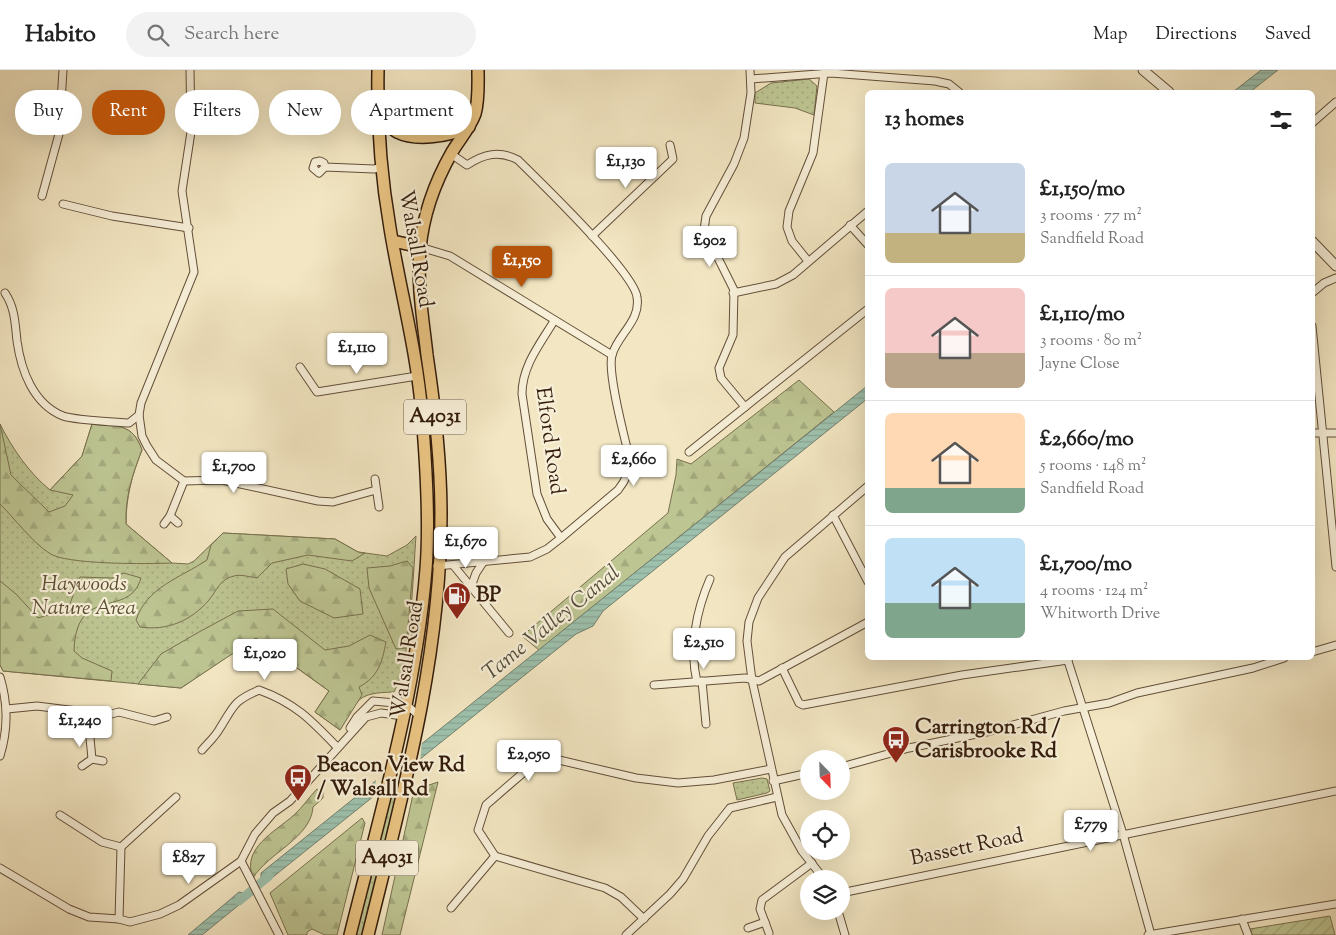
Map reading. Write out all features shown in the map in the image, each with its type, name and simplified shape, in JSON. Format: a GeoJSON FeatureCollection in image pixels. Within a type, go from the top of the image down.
{"type":"FeatureCollection","features":[{"type":"Feature","properties":{"kind":"main road","name":"Walsall Road"},"geometry":{"type":"LineString","coordinates":[[378,70],[378,90]]}},
{"type":"Feature","properties":{"kind":"main road","name":"Walsall Road"},"geometry":{"type":"LineString","coordinates":[[472,119],[476,109],[478,70]]}},
{"type":"Feature","properties":{"kind":"main road","name":"Walsall Road"},"geometry":{"type":"LineString","coordinates":[[368,935],[413,746],[410,711],[426,566],[426,491],[422,414],[409,320],[392,241],[381,135]]}},
{"type":"Feature","properties":{"kind":"main road","name":"Walsall Road"},"geometry":{"type":"LineString","coordinates":[[350,935],[394,758],[433,638],[440,566],[441,512],[436,421],[418,290],[420,247],[425,219],[434,190],[451,154],[464,135]]}},
{"type":"Feature","properties":{"kind":"main road"},"geometry":{"type":"LineString","coordinates":[[392,241],[420,247]]}},
{"type":"Feature","properties":{"kind":"street"},"geometry":{"type":"LineString","coordinates":[[42,196],[58,134],[64,70]]}},
{"type":"Feature","properties":{"kind":"street"},"geometry":{"type":"LineString","coordinates":[[190,70],[191,132],[182,191],[189,228],[194,272],[141,402],[139,415],[142,436],[151,453],[164,467],[184,480],[222,480],[318,501],[333,502],[376,490]]}},
{"type":"Feature","properties":{"kind":"street"},"geometry":{"type":"LineString","coordinates":[[745,407],[721,378],[719,368],[733,335],[734,293],[704,230],[706,216],[744,138],[751,93],[750,70]]}},
{"type":"Feature","properties":{"kind":"street"},"geometry":{"type":"LineString","coordinates":[[1143,70],[1166,90]]}},
{"type":"Feature","properties":{"kind":"street"},"geometry":{"type":"LineString","coordinates":[[751,79],[824,73],[935,81],[949,84],[956,90]]}},
{"type":"Feature","properties":{"kind":"street"},"geometry":{"type":"LineString","coordinates":[[808,261],[792,241],[787,227],[789,211],[813,153],[824,73]]}},
{"type":"Feature","properties":{"kind":"street"},"geometry":{"type":"LineString","coordinates":[[1315,120],[1336,102]]}},
{"type":"Feature","properties":{"kind":"street"},"geometry":{"type":"LineString","coordinates":[[592,236],[673,159],[670,145]]}},
{"type":"Feature","properties":{"kind":"street"},"geometry":{"type":"LineString","coordinates":[[426,566],[530,557],[547,549],[618,490],[629,469],[630,460],[612,367],[612,355],[638,312],[637,296],[631,280],[592,236],[518,160],[507,155],[487,155],[467,166],[451,154]]}},
{"type":"Feature","properties":{"kind":"street"},"geometry":{"type":"LineString","coordinates":[[325,168],[374,169],[383,167]]}},
{"type":"Feature","properties":{"kind":"street"},"geometry":{"type":"LineString","coordinates":[[63,204],[112,216],[189,228]]}},
{"type":"Feature","properties":{"kind":"street"},"geometry":{"type":"LineString","coordinates":[[734,293],[776,284],[793,275],[865,213]]}},
{"type":"Feature","properties":{"kind":"street"},"geometry":{"type":"LineString","coordinates":[[850,225],[865,242]]}},
{"type":"Feature","properties":{"kind":"street"},"geometry":{"type":"LineString","coordinates":[[1315,244],[1336,266]]}},
{"type":"Feature","properties":{"kind":"street"},"geometry":{"type":"LineString","coordinates":[[420,247],[450,256],[612,355]]}},
{"type":"Feature","properties":{"kind":"street"},"geometry":{"type":"LineString","coordinates":[[1315,290],[1324,283],[1336,278]]}},
{"type":"Feature","properties":{"kind":"street"},"geometry":{"type":"LineString","coordinates":[[5,292],[14,312],[21,366],[31,387],[42,401],[64,416],[129,423],[139,415]]}},
{"type":"Feature","properties":{"kind":"street"},"geometry":{"type":"LineString","coordinates":[[689,452],[865,311]]}},
{"type":"Feature","properties":{"kind":"street","name":"Elford Road"},"geometry":{"type":"LineString","coordinates":[[554,321],[527,366],[522,382],[522,394],[537,494],[547,519],[561,538]]}},
{"type":"Feature","properties":{"kind":"street"},"geometry":{"type":"LineString","coordinates":[[1315,355],[1336,567]]}},
{"type":"Feature","properties":{"kind":"street"},"geometry":{"type":"LineString","coordinates":[[300,367],[318,392],[417,376]]}},
{"type":"Feature","properties":{"kind":"street"},"geometry":{"type":"LineString","coordinates":[[1315,434],[1336,433]]}},
{"type":"Feature","properties":{"kind":"street"},"geometry":{"type":"LineString","coordinates":[[375,479],[379,507]]}},
{"type":"Feature","properties":{"kind":"street"},"geometry":{"type":"LineString","coordinates":[[164,524],[170,516],[184,480]]}},
{"type":"Feature","properties":{"kind":"street"},"geometry":{"type":"LineString","coordinates":[[817,870],[789,830],[777,797],[752,680],[747,641],[749,622],[758,598],[785,557],[865,489]]}},
{"type":"Feature","properties":{"kind":"street"},"geometry":{"type":"LineString","coordinates":[[834,515],[865,576]]}},
{"type":"Feature","properties":{"kind":"street"},"geometry":{"type":"LineString","coordinates":[[170,516],[178,523]]}},
{"type":"Feature","properties":{"kind":"street"},"geometry":{"type":"LineString","coordinates":[[471,587],[476,573],[484,561]]}},
{"type":"Feature","properties":{"kind":"street"},"geometry":{"type":"LineString","coordinates":[[453,565],[509,633]]}},
{"type":"Feature","properties":{"kind":"street"},"geometry":{"type":"LineString","coordinates":[[706,724],[699,681],[693,662],[700,602],[710,579]]}},
{"type":"Feature","properties":{"kind":"street"},"geometry":{"type":"LineString","coordinates":[[654,685],[699,681],[759,681],[865,624]]}},
{"type":"Feature","properties":{"kind":"street"},"geometry":{"type":"LineString","coordinates":[[1315,651],[1336,645]]}},
{"type":"Feature","properties":{"kind":"street"},"geometry":{"type":"LineString","coordinates":[[782,668],[799,703],[803,705],[962,675],[1061,660]]}},
{"type":"Feature","properties":{"kind":"street"},"geometry":{"type":"LineString","coordinates":[[1068,660],[1123,834],[1149,935],[1336,904]]}},
{"type":"Feature","properties":{"kind":"street"},"geometry":{"type":"LineString","coordinates":[[850,764],[909,748],[956,740],[1012,724],[1109,703],[1137,692],[1253,668],[1278,660]]}},
{"type":"Feature","properties":{"kind":"street"},"geometry":{"type":"LineString","coordinates":[[0,677],[7,709],[4,743],[0,756]]}},
{"type":"Feature","properties":{"kind":"street"},"geometry":{"type":"LineString","coordinates":[[202,750],[241,698],[259,690],[282,698],[309,718],[337,748]]}},
{"type":"Feature","properties":{"kind":"street"},"geometry":{"type":"LineString","coordinates":[[337,748],[357,717],[373,701],[410,711]]}},
{"type":"Feature","properties":{"kind":"street"},"geometry":{"type":"LineString","coordinates":[[7,709],[37,706],[77,711],[96,718],[119,712],[154,721],[167,717]]}},
{"type":"Feature","properties":{"kind":"street"},"geometry":{"type":"LineString","coordinates":[[0,868],[69,909],[89,917],[119,919],[130,922],[141,921],[179,906],[241,861],[255,834],[274,814],[290,801],[366,717],[381,713],[410,711]]}},
{"type":"Feature","properties":{"kind":"street"},"geometry":{"type":"LineString","coordinates":[[92,759],[90,738],[96,718]]}},
{"type":"Feature","properties":{"kind":"street"},"geometry":{"type":"LineString","coordinates":[[82,766],[92,759],[103,761]]}},
{"type":"Feature","properties":{"kind":"street"},"geometry":{"type":"LineString","coordinates":[[644,919],[621,897],[604,888],[495,856],[478,830],[486,806],[523,773],[545,762],[559,760],[636,778],[678,783],[714,780],[770,770]]}},
{"type":"Feature","properties":{"kind":"street"},"geometry":{"type":"LineString","coordinates":[[773,781],[800,775]]}},
{"type":"Feature","properties":{"kind":"street","name":"Bassett Road"},"geometry":{"type":"LineString","coordinates":[[850,891],[1336,791]]}},
{"type":"Feature","properties":{"kind":"street"},"geometry":{"type":"LineString","coordinates":[[119,919],[121,847],[176,797]]}},
{"type":"Feature","properties":{"kind":"street"},"geometry":{"type":"LineString","coordinates":[[626,935],[683,879],[708,836],[730,808],[777,797]]}},
{"type":"Feature","properties":{"kind":"street"},"geometry":{"type":"LineString","coordinates":[[60,815],[102,842],[121,847]]}},
{"type":"Feature","properties":{"kind":"street"},"geometry":{"type":"LineString","coordinates":[[451,908],[495,856]]}},
{"type":"Feature","properties":{"kind":"street"},"geometry":{"type":"LineString","coordinates":[[241,861],[278,935]]}},
{"type":"Feature","properties":{"kind":"street"},"geometry":{"type":"LineString","coordinates":[[769,933],[760,909],[762,900],[812,863]]}},
{"type":"Feature","properties":{"kind":"street"},"geometry":{"type":"LineString","coordinates":[[1242,919],[1248,935]]}},
{"type":"Feature","properties":{"kind":"street"},"geometry":{"type":"LineString","coordinates":[[841,920],[845,935]]}},
{"type":"Feature","properties":{"kind":"street"},"geometry":{"type":"LineString","coordinates":[[748,928],[765,922]]}},
{"type":"Feature","properties":{"kind":"green space"},"geometry":{"type":"Polygon","coordinates":[[[809,79],[817,86],[814,115],[795,108],[755,103],[755,93],[771,83],[809,79]]]}},
{"type":"Feature","properties":{"kind":"green space"},"geometry":{"type":"Polygon","coordinates":[[[799,380],[834,412],[539,650],[522,636],[668,513],[676,475],[677,459],[691,464],[799,380]]]}},
{"type":"Feature","properties":{"kind":"green space","name":"Haywoods Nature Area"},"geometry":{"type":"Polygon","coordinates":[[[0,424],[22,460],[50,490],[82,456],[92,424],[116,426],[128,430],[138,441],[142,450],[130,486],[126,524],[172,563],[188,564],[194,561],[223,533],[335,539],[358,552],[387,556],[407,545],[416,536],[408,639],[400,678],[394,692],[365,696],[355,705],[340,730],[315,712],[329,691],[255,638],[181,688],[3,671],[0,665],[0,424]]]}},
{"type":"Feature","properties":{"kind":"green space"},"geometry":{"type":"Polygon","coordinates":[[[0,424],[11,475],[49,512],[65,506],[73,495],[50,490],[82,456],[92,424],[116,426],[128,430],[138,441],[142,450],[130,487],[126,524],[172,563],[89,562],[58,557],[49,553],[30,537],[0,504],[0,424]]]}},
{"type":"Feature","properties":{"kind":"green space"},"geometry":{"type":"Polygon","coordinates":[[[223,533],[335,539],[358,552],[365,553],[352,561],[308,555],[272,563],[257,578],[239,575],[229,577],[219,585],[202,607],[186,619],[169,626],[140,627],[136,620],[148,599],[165,584],[207,560],[211,545],[223,533]]]}},
{"type":"Feature","properties":{"kind":"green space"},"geometry":{"type":"Polygon","coordinates":[[[407,561],[413,568],[406,648],[396,649],[369,588],[367,568],[390,566],[407,561]]]}},
{"type":"Feature","properties":{"kind":"green space"},"geometry":{"type":"Polygon","coordinates":[[[303,564],[325,569],[360,589],[363,614],[334,618],[300,601],[288,584],[286,569],[303,564]]]}},
{"type":"Feature","properties":{"kind":"green space"},"geometry":{"type":"Polygon","coordinates":[[[124,573],[141,578],[135,590],[126,598],[93,609],[84,617],[77,630],[74,651],[82,658],[112,671],[111,681],[3,671],[0,665],[0,581],[16,594],[38,618],[68,609],[80,577],[112,578],[124,573]]]}},
{"type":"Feature","properties":{"kind":"green space"},"geometry":{"type":"Polygon","coordinates":[[[273,609],[325,650],[349,646],[370,635],[386,642],[378,669],[371,679],[359,687],[362,695],[340,730],[315,712],[329,691],[256,638],[181,688],[138,684],[161,654],[199,632],[238,611],[273,609]]]}},
{"type":"Feature","properties":{"kind":"green space"},"geometry":{"type":"Polygon","coordinates":[[[762,778],[767,779],[770,791],[737,800],[733,783],[762,778]]]}},
{"type":"Feature","properties":{"kind":"green space"},"geometry":{"type":"Polygon","coordinates":[[[438,782],[400,935],[382,935],[414,790],[438,782]]]}},
{"type":"Feature","properties":{"kind":"green space"},"geometry":{"type":"Polygon","coordinates":[[[317,789],[323,792],[323,798],[313,807],[305,828],[268,861],[253,878],[251,867],[256,849],[270,834],[297,812],[317,789]]]}},
{"type":"Feature","properties":{"kind":"green space"},"geometry":{"type":"Polygon","coordinates":[[[399,789],[363,935],[354,935],[389,796],[399,789]]]}},
{"type":"Feature","properties":{"kind":"green space"},"geometry":{"type":"Polygon","coordinates":[[[362,818],[365,823],[337,935],[325,935],[312,929],[307,932],[307,935],[288,935],[270,893],[362,818]]]}},
{"type":"Feature","properties":{"kind":"green space"},"geometry":{"type":"Polygon","coordinates":[[[1330,916],[1335,935],[1252,935],[1250,929],[1330,916]]]}},
{"type":"Feature","properties":{"kind":"shaded area"},"geometry":{"type":"Polygon","coordinates":[[[1261,70],[1278,70],[1253,90],[1236,90],[1261,70]]]}},
{"type":"Feature","properties":{"kind":"shaded area"},"geometry":{"type":"Polygon","coordinates":[[[865,388],[865,401],[603,611],[593,626],[576,634],[268,881],[261,884],[261,873],[865,388]]]}},
{"type":"Feature","properties":{"kind":"shaded area"},"geometry":{"type":"Polygon","coordinates":[[[239,892],[248,894],[245,900],[202,935],[188,935],[239,892]]]}},
{"type":"Feature","properties":{"kind":"pier"},"geometry":{"type":"Polygon","coordinates":[[[422,740],[420,763],[374,800],[376,778],[422,740]]]}},
{"type":"Feature","properties":{"kind":"waterway"},"geometry":{"type":"LineString","coordinates":[[239,901],[269,876]]}},
{"type":"Feature","properties":{"kind":"place","name":"BP"},"geometry":{"type":"Point","coordinates":[457,620]}},
{"type":"Feature","properties":{"kind":"place","name":"Carrington Rd / Carisbrooke Rd"},"geometry":{"type":"Point","coordinates":[896,764]}},
{"type":"Feature","properties":{"kind":"place","name":"Beacon View Rd / Walsall Rd"},"geometry":{"type":"Point","coordinates":[298,802]}},
{"type":"Feature","properties":{"kind":"water label","name":"Tame Valley Canal"},"geometry":{"type":"Point","coordinates":[552,624]}}]}
